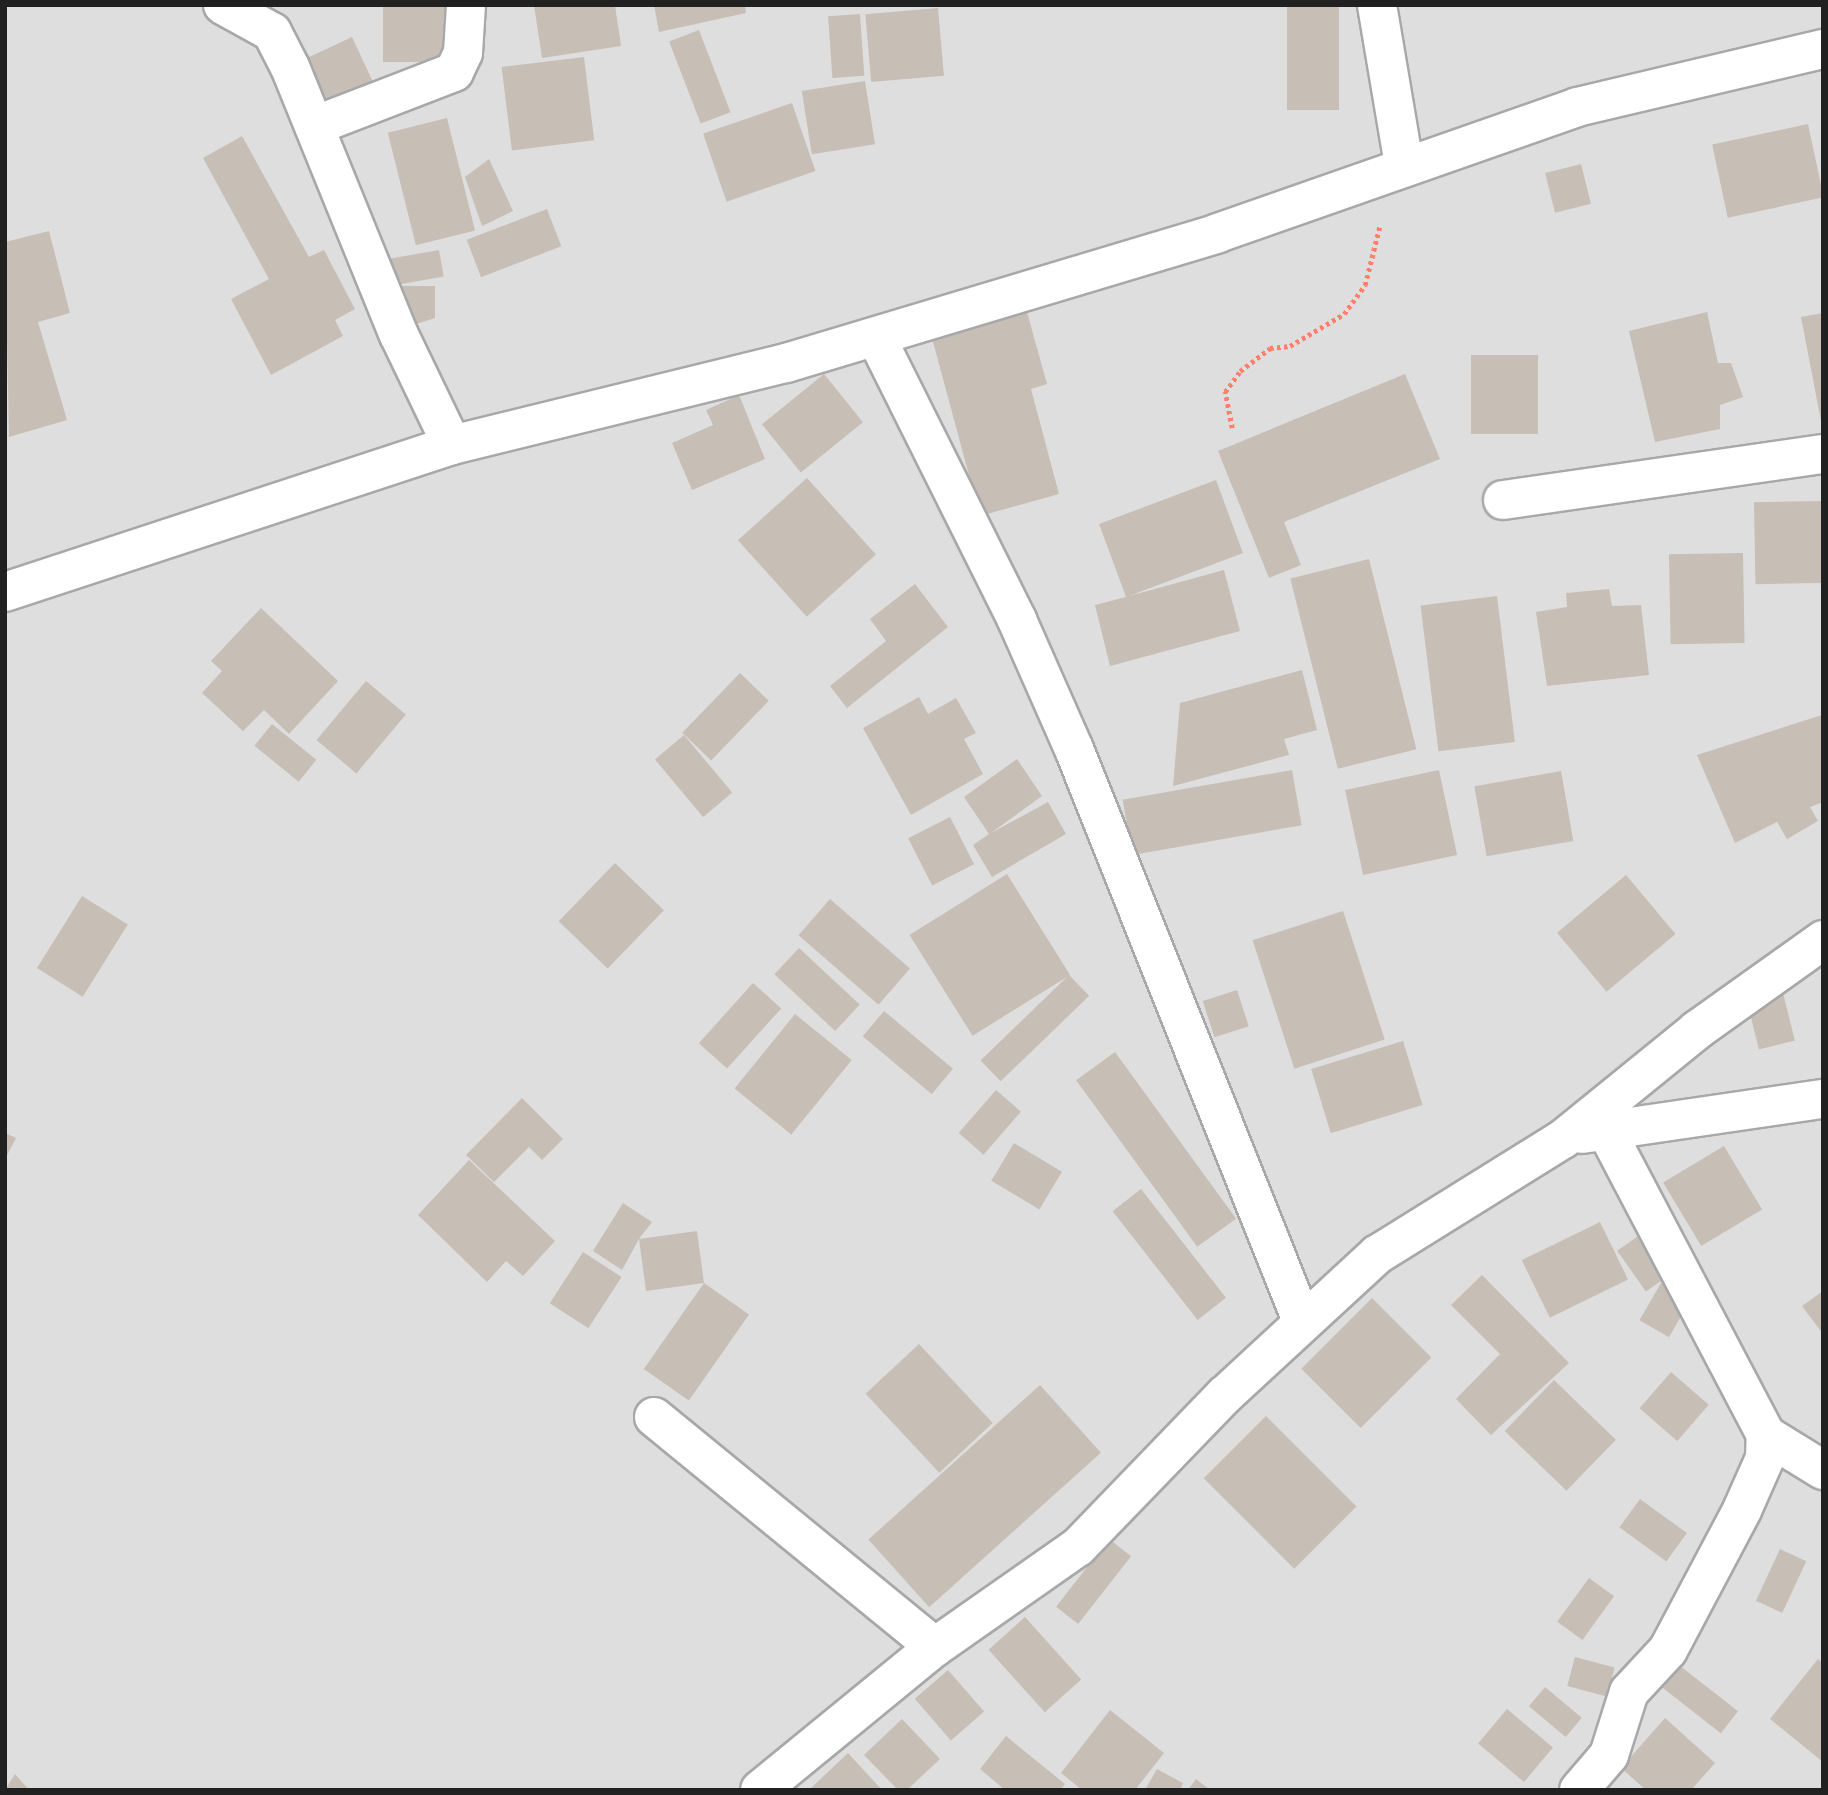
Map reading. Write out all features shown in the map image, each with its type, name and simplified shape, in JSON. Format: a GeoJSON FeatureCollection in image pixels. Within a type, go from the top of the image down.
{"type":"FeatureCollection","features":[{"type":"Feature","properties":{"kind":"street"},"geometry":{"type":"LineString","coordinates":[[223,5],[272,32],[452,445]]}},
{"type":"Feature","properties":{"kind":"street"},"geometry":{"type":"LineString","coordinates":[[314,126],[454,72],[463,53],[466,5]]}},
{"type":"Feature","properties":{"kind":"street"},"geometry":{"type":"LineString","coordinates":[[1377,5],[1404,164]]}},
{"type":"Feature","properties":{"kind":"street"},"geometry":{"type":"LineString","coordinates":[[5,592],[452,445],[876,337],[1218,233],[1404,164],[1577,107],[1823,49]]}},
{"type":"Feature","properties":{"kind":"street"},"geometry":{"type":"LineString","coordinates":[[876,337],[1063,726],[1302,1321]]}},
{"type":"Feature","properties":{"kind":"street"},"geometry":{"type":"LineString","coordinates":[[1503,500],[1823,454]]}},
{"type":"Feature","properties":{"kind":"street"},"geometry":{"type":"LineString","coordinates":[[760,1790],[935,1647],[1077,1548],[1302,1321],[1378,1254],[1563,1139],[1697,1030],[1823,940]]}},
{"type":"Feature","properties":{"kind":"street"},"geometry":{"type":"LineString","coordinates":[[1563,1139],[1605,1128],[1677,1124],[1823,1099]]}},
{"type":"Feature","properties":{"kind":"street"},"geometry":{"type":"LineString","coordinates":[[1579,1790],[1609,1755],[1629,1692],[1668,1650],[1712,1568],[1765,1458],[1766,1435],[1605,1128]]}},
{"type":"Feature","properties":{"kind":"street"},"geometry":{"type":"LineString","coordinates":[[654,1417],[935,1647]]}},
{"type":"Feature","properties":{"kind":"street"},"geometry":{"type":"LineString","coordinates":[[1766,1435],[1823,1470]]}},
{"type":"Feature","properties":{"kind":"path"},"geometry":{"type":"LineString","coordinates":[[1232,428],[1225,392],[1240,370],[1270,348],[1290,346],[1344,314],[1365,285],[1390,182],[1404,164]]}},
{"type":"Feature","properties":{"kind":"shaded area"},"geometry":{"type":"Polygon","coordinates":[[[5,5],[1823,5],[1823,1790],[5,1790],[5,5]]]}},
{"type":"Feature","properties":{"kind":"building"},"geometry":{"type":"Polygon","coordinates":[[[383,5],[449,5],[449,62],[383,62],[383,5]]]}},
{"type":"Feature","properties":{"kind":"building"},"geometry":{"type":"Polygon","coordinates":[[[534,5],[615,5],[621,46],[542,58],[534,5]]]}},
{"type":"Feature","properties":{"kind":"building"},"geometry":{"type":"Polygon","coordinates":[[[654,5],[745,5],[746,13],[659,32],[654,5]]]}},
{"type":"Feature","properties":{"kind":"building"},"geometry":{"type":"Polygon","coordinates":[[[1287,5],[1339,5],[1339,110],[1287,110],[1287,5]]]}},
{"type":"Feature","properties":{"kind":"building"},"geometry":{"type":"Polygon","coordinates":[[[938,8],[944,76],[871,82],[865,14],[938,8]]]}},
{"type":"Feature","properties":{"kind":"building"},"geometry":{"type":"Polygon","coordinates":[[[860,14],[864,76],[832,78],[828,16],[860,14]]]}},
{"type":"Feature","properties":{"kind":"building"},"geometry":{"type":"Polygon","coordinates":[[[699,30],[731,112],[701,124],[669,41],[699,30]]]}},
{"type":"Feature","properties":{"kind":"building"},"geometry":{"type":"Polygon","coordinates":[[[352,37],[376,89],[314,118],[289,66],[352,37]]]}},
{"type":"Feature","properties":{"kind":"building"},"geometry":{"type":"Polygon","coordinates":[[[584,57],[594,140],[512,150],[502,67],[584,57]]]}},
{"type":"Feature","properties":{"kind":"building"},"geometry":{"type":"Polygon","coordinates":[[[865,81],[875,144],[812,154],[802,91],[865,81]]]}},
{"type":"Feature","properties":{"kind":"building"},"geometry":{"type":"Polygon","coordinates":[[[792,103],[815,171],[727,202],[703,134],[792,103]]]}},
{"type":"Feature","properties":{"kind":"building"},"geometry":{"type":"Polygon","coordinates":[[[447,118],[475,231],[416,245],[388,133],[447,118]]]}},
{"type":"Feature","properties":{"kind":"building"},"geometry":{"type":"Polygon","coordinates":[[[1808,124],[1823,197],[1728,218],[1712,144],[1808,124]]]}},
{"type":"Feature","properties":{"kind":"building"},"geometry":{"type":"Polygon","coordinates":[[[242,136],[309,257],[324,250],[355,309],[335,320],[343,336],[271,375],[231,299],[269,279],[203,158],[242,136]]]}},
{"type":"Feature","properties":{"kind":"building"},"geometry":{"type":"Polygon","coordinates":[[[489,159],[513,211],[482,226],[465,177],[489,159]]]}},
{"type":"Feature","properties":{"kind":"building"},"geometry":{"type":"Polygon","coordinates":[[[1581,164],[1591,204],[1555,213],[1545,173],[1581,164]]]}},
{"type":"Feature","properties":{"kind":"building"},"geometry":{"type":"Polygon","coordinates":[[[547,209],[561,246],[481,277],[467,240],[547,209]]]}},
{"type":"Feature","properties":{"kind":"building"},"geometry":{"type":"Polygon","coordinates":[[[49,231],[70,313],[38,322],[67,420],[9,437],[5,242],[49,231]]]}},
{"type":"Feature","properties":{"kind":"building"},"geometry":{"type":"Polygon","coordinates":[[[439,250],[444,277],[394,285],[390,259],[439,250]]]}},
{"type":"Feature","properties":{"kind":"building"},"geometry":{"type":"Polygon","coordinates":[[[401,286],[435,286],[435,318],[413,325],[401,286]]]}},
{"type":"Feature","properties":{"kind":"building"},"geometry":{"type":"Polygon","coordinates":[[[1027,312],[1047,384],[1031,389],[1059,494],[980,516],[932,338],[1027,312]]]}},
{"type":"Feature","properties":{"kind":"building"},"geometry":{"type":"Polygon","coordinates":[[[1707,312],[1718,363],[1731,363],[1743,397],[1720,405],[1720,429],[1655,442],[1629,331],[1707,312]]]}},
{"type":"Feature","properties":{"kind":"building"},"geometry":{"type":"Polygon","coordinates":[[[1823,313],[1823,421],[1821,421],[1801,317],[1823,313]]]}},
{"type":"Feature","properties":{"kind":"building"},"geometry":{"type":"Polygon","coordinates":[[[1471,355],[1538,355],[1538,434],[1471,434],[1471,355]]]}},
{"type":"Feature","properties":{"kind":"building"},"geometry":{"type":"Polygon","coordinates":[[[824,374],[863,422],[801,473],[762,424],[824,374]]]}},
{"type":"Feature","properties":{"kind":"building"},"geometry":{"type":"Polygon","coordinates":[[[1405,374],[1440,459],[1284,522],[1301,565],[1269,578],[1218,451],[1405,374]]]}},
{"type":"Feature","properties":{"kind":"building"},"geometry":{"type":"Polygon","coordinates":[[[739,395],[765,459],[692,490],[672,443],[713,425],[706,410],[739,395]]]}},
{"type":"Feature","properties":{"kind":"building"},"geometry":{"type":"Polygon","coordinates":[[[807,478],[876,555],[807,617],[738,540],[807,478]]]}},
{"type":"Feature","properties":{"kind":"building"},"geometry":{"type":"Polygon","coordinates":[[[1216,480],[1243,553],[1129,596],[1224,570],[1240,631],[1110,666],[1095,605],[1126,597],[1099,524],[1216,480]]]}},
{"type":"Feature","properties":{"kind":"building"},"geometry":{"type":"Polygon","coordinates":[[[1821,501],[1822,583],[1755,584],[1754,502],[1821,501]]]}},
{"type":"Feature","properties":{"kind":"building"},"geometry":{"type":"Polygon","coordinates":[[[1743,553],[1745,643],[1671,644],[1669,554],[1743,553]]]}},
{"type":"Feature","properties":{"kind":"building"},"geometry":{"type":"Polygon","coordinates":[[[1369,559],[1416,749],[1338,769],[1290,579],[1369,559]]]}},
{"type":"Feature","properties":{"kind":"building"},"geometry":{"type":"Polygon","coordinates":[[[915,584],[948,627],[847,708],[830,686],[886,641],[870,619],[915,584]]]}},
{"type":"Feature","properties":{"kind":"building"},"geometry":{"type":"Polygon","coordinates":[[[1609,589],[1612,606],[1641,605],[1649,675],[1547,686],[1536,612],[1567,607],[1566,593],[1609,589]]]}},
{"type":"Feature","properties":{"kind":"building"},"geometry":{"type":"Polygon","coordinates":[[[1497,596],[1515,742],[1438,751],[1421,605],[1497,596]]]}},
{"type":"Feature","properties":{"kind":"building"},"geometry":{"type":"Polygon","coordinates":[[[261,608],[338,681],[289,734],[264,710],[243,731],[202,693],[222,671],[211,661],[261,608]]]}},
{"type":"Feature","properties":{"kind":"building"},"geometry":{"type":"Polygon","coordinates":[[[1302,670],[1317,730],[1284,739],[1289,755],[1173,786],[1180,703],[1302,670]]]}},
{"type":"Feature","properties":{"kind":"building"},"geometry":{"type":"Polygon","coordinates":[[[740,673],[769,701],[711,760],[682,733],[740,673]]]}},
{"type":"Feature","properties":{"kind":"building"},"geometry":{"type":"Polygon","coordinates":[[[366,681],[406,714],[356,773],[317,740],[366,681]]]}},
{"type":"Feature","properties":{"kind":"building"},"geometry":{"type":"Polygon","coordinates":[[[919,697],[928,714],[956,698],[976,733],[964,739],[983,774],[911,815],[863,728],[919,697]]]}},
{"type":"Feature","properties":{"kind":"building"},"geometry":{"type":"Polygon","coordinates":[[[1822,715],[1823,802],[1810,807],[1818,821],[1787,839],[1777,822],[1735,843],[1697,755],[1822,715]]]}},
{"type":"Feature","properties":{"kind":"building"},"geometry":{"type":"Polygon","coordinates":[[[272,724],[316,760],[299,782],[254,746],[272,724]]]}},
{"type":"Feature","properties":{"kind":"building"},"geometry":{"type":"Polygon","coordinates":[[[684,735],[732,792],[703,817],[655,759],[684,735]]]}},
{"type":"Feature","properties":{"kind":"building"},"geometry":{"type":"Polygon","coordinates":[[[1017,759],[1042,796],[991,833],[1048,802],[1066,834],[992,877],[973,845],[989,834],[964,797],[1017,759]]]}},
{"type":"Feature","properties":{"kind":"building"},"geometry":{"type":"Polygon","coordinates":[[[1292,770],[1302,825],[1132,855],[1123,800],[1292,770]]]}},
{"type":"Feature","properties":{"kind":"building"},"geometry":{"type":"Polygon","coordinates":[[[1439,770],[1457,855],[1363,875],[1345,790],[1439,770]]]}},
{"type":"Feature","properties":{"kind":"building"},"geometry":{"type":"Polygon","coordinates":[[[1561,771],[1573,841],[1487,856],[1474,786],[1561,771]]]}},
{"type":"Feature","properties":{"kind":"building"},"geometry":{"type":"Polygon","coordinates":[[[950,817],[974,864],[932,886],[908,838],[950,817]]]}},
{"type":"Feature","properties":{"kind":"building"},"geometry":{"type":"Polygon","coordinates":[[[615,863],[664,910],[608,969],[559,921],[615,863]]]}},
{"type":"Feature","properties":{"kind":"building"},"geometry":{"type":"Polygon","coordinates":[[[1007,874],[1070,975],[973,1036],[909,935],[1007,874]]]}},
{"type":"Feature","properties":{"kind":"building"},"geometry":{"type":"Polygon","coordinates":[[[1626,875],[1675,934],[1607,992],[1557,933],[1626,875]]]}},
{"type":"Feature","properties":{"kind":"building"},"geometry":{"type":"Polygon","coordinates":[[[82,896],[128,925],[83,997],[37,968],[82,896]]]}},
{"type":"Feature","properties":{"kind":"building"},"geometry":{"type":"Polygon","coordinates":[[[830,899],[910,969],[879,1005],[799,935],[830,899]]]}},
{"type":"Feature","properties":{"kind":"building"},"geometry":{"type":"Polygon","coordinates":[[[1343,911],[1385,1039],[1294,1069],[1253,940],[1343,911]]]}},
{"type":"Feature","properties":{"kind":"building"},"geometry":{"type":"Polygon","coordinates":[[[799,948],[860,1005],[835,1031],[774,974],[799,948]]]}},
{"type":"Feature","properties":{"kind":"building"},"geometry":{"type":"Polygon","coordinates":[[[1069,975],[1089,996],[1001,1081],[981,1060],[1069,975]]]}},
{"type":"Feature","properties":{"kind":"building"},"geometry":{"type":"Polygon","coordinates":[[[753,983],[781,1008],[727,1069],[699,1043],[753,983]]]}},
{"type":"Feature","properties":{"kind":"building"},"geometry":{"type":"Polygon","coordinates":[[[1237,990],[1249,1026],[1215,1037],[1203,1001],[1237,990]]]}},
{"type":"Feature","properties":{"kind":"building"},"geometry":{"type":"Polygon","coordinates":[[[1783,993],[1795,1041],[1759,1049],[1747,1002],[1783,993]]]}},
{"type":"Feature","properties":{"kind":"building"},"geometry":{"type":"Polygon","coordinates":[[[884,1011],[953,1069],[932,1094],[863,1036],[884,1011]]]}},
{"type":"Feature","properties":{"kind":"building"},"geometry":{"type":"Polygon","coordinates":[[[795,1014],[852,1060],[791,1135],[735,1089],[795,1014]]]}},
{"type":"Feature","properties":{"kind":"building"},"geometry":{"type":"Polygon","coordinates":[[[1403,1041],[1423,1105],[1331,1133],[1311,1069],[1403,1041]]]}},
{"type":"Feature","properties":{"kind":"building"},"geometry":{"type":"Polygon","coordinates":[[[1115,1052],[1236,1219],[1197,1247],[1076,1080],[1115,1052]]]}},
{"type":"Feature","properties":{"kind":"building"},"geometry":{"type":"Polygon","coordinates":[[[996,1090],[1021,1112],[984,1155],[959,1133],[996,1090]]]}},
{"type":"Feature","properties":{"kind":"building"},"geometry":{"type":"Polygon","coordinates":[[[522,1098],[563,1139],[542,1160],[529,1147],[494,1182],[466,1155],[522,1098]]]}},
{"type":"Feature","properties":{"kind":"building"},"geometry":{"type":"Polygon","coordinates":[[[5,1133],[16,1138],[5,1159],[5,1133]]]}},
{"type":"Feature","properties":{"kind":"building"},"geometry":{"type":"Polygon","coordinates":[[[1014,1143],[1062,1172],[1039,1210],[991,1181],[1014,1143]]]}},
{"type":"Feature","properties":{"kind":"building"},"geometry":{"type":"Polygon","coordinates":[[[1724,1146],[1762,1209],[1701,1246],[1663,1183],[1724,1146]]]}},
{"type":"Feature","properties":{"kind":"building"},"geometry":{"type":"Polygon","coordinates":[[[469,1160],[555,1241],[523,1276],[506,1261],[487,1282],[418,1215],[469,1160]]]}},
{"type":"Feature","properties":{"kind":"building"},"geometry":{"type":"Polygon","coordinates":[[[1141,1189],[1226,1298],[1198,1320],[1113,1211],[1141,1189]]]}},
{"type":"Feature","properties":{"kind":"building"},"geometry":{"type":"Polygon","coordinates":[[[623,1203],[652,1222],[622,1270],[593,1251],[623,1203]]]}},
{"type":"Feature","properties":{"kind":"building"},"geometry":{"type":"Polygon","coordinates":[[[1600,1222],[1628,1280],[1550,1318],[1522,1260],[1600,1222]]]}},
{"type":"Feature","properties":{"kind":"building"},"geometry":{"type":"Polygon","coordinates":[[[697,1231],[704,1283],[646,1291],[639,1239],[697,1231]]]}},
{"type":"Feature","properties":{"kind":"building"},"geometry":{"type":"Polygon","coordinates":[[[1641,1234],[1670,1275],[1646,1292],[1617,1251],[1641,1234]]]}},
{"type":"Feature","properties":{"kind":"building"},"geometry":{"type":"Polygon","coordinates":[[[583,1252],[622,1277],[588,1328],[550,1303],[583,1252]]]}},
{"type":"Feature","properties":{"kind":"building"},"geometry":{"type":"Polygon","coordinates":[[[1482,1275],[1569,1363],[1491,1435],[1456,1399],[1500,1354],[1451,1305],[1482,1275]]]}},
{"type":"Feature","properties":{"kind":"building"},"geometry":{"type":"Polygon","coordinates":[[[704,1283],[749,1315],[689,1401],[644,1369],[704,1283]]]}},
{"type":"Feature","properties":{"kind":"building"},"geometry":{"type":"Polygon","coordinates":[[[1661,1283],[1690,1300],[1669,1337],[1640,1320],[1661,1283]]]}},
{"type":"Feature","properties":{"kind":"building"},"geometry":{"type":"Polygon","coordinates":[[[1823,1291],[1823,1334],[1802,1306],[1823,1291]]]}},
{"type":"Feature","properties":{"kind":"building"},"geometry":{"type":"Polygon","coordinates":[[[1372,1298],[1431,1357],[1361,1428],[1301,1369],[1372,1298]]]}},
{"type":"Feature","properties":{"kind":"building"},"geometry":{"type":"Polygon","coordinates":[[[919,1344],[993,1423],[939,1473],[866,1394],[919,1344]]]}},
{"type":"Feature","properties":{"kind":"building"},"geometry":{"type":"Polygon","coordinates":[[[1671,1372],[1709,1405],[1677,1441],[1640,1408],[1671,1372]]]}},
{"type":"Feature","properties":{"kind":"building"},"geometry":{"type":"Polygon","coordinates":[[[1554,1380],[1616,1440],[1567,1491],[1505,1431],[1554,1380]]]}},
{"type":"Feature","properties":{"kind":"building"},"geometry":{"type":"Polygon","coordinates":[[[1040,1385],[1101,1453],[929,1607],[868,1540],[1040,1385]]]}},
{"type":"Feature","properties":{"kind":"building"},"geometry":{"type":"Polygon","coordinates":[[[1266,1416],[1357,1507],[1294,1569],[1204,1478],[1266,1416]]]}},
{"type":"Feature","properties":{"kind":"building"},"geometry":{"type":"Polygon","coordinates":[[[1640,1499],[1687,1533],[1666,1561],[1619,1527],[1640,1499]]]}},
{"type":"Feature","properties":{"kind":"building"},"geometry":{"type":"Polygon","coordinates":[[[1109,1539],[1131,1556],[1078,1624],[1056,1607],[1109,1539]]]}},
{"type":"Feature","properties":{"kind":"building"},"geometry":{"type":"Polygon","coordinates":[[[1780,1549],[1806,1561],[1782,1613],[1756,1601],[1780,1549]]]}},
{"type":"Feature","properties":{"kind":"building"},"geometry":{"type":"Polygon","coordinates":[[[1589,1578],[1614,1596],[1582,1640],[1557,1622],[1589,1578]]]}},
{"type":"Feature","properties":{"kind":"building"},"geometry":{"type":"Polygon","coordinates":[[[1025,1617],[1081,1679],[1045,1712],[989,1650],[1025,1617]]]}},
{"type":"Feature","properties":{"kind":"building"},"geometry":{"type":"Polygon","coordinates":[[[1575,1657],[1615,1668],[1607,1697],[1567,1686],[1575,1657]]]}},
{"type":"Feature","properties":{"kind":"building"},"geometry":{"type":"Polygon","coordinates":[[[1818,1659],[1823,1663],[1823,1762],[1770,1719],[1818,1659]]]}},
{"type":"Feature","properties":{"kind":"building"},"geometry":{"type":"Polygon","coordinates":[[[1675,1662],[1738,1711],[1721,1733],[1658,1684],[1675,1662]]]}},
{"type":"Feature","properties":{"kind":"building"},"geometry":{"type":"Polygon","coordinates":[[[948,1670],[984,1712],[951,1740],[915,1699],[948,1670]]]}},
{"type":"Feature","properties":{"kind":"building"},"geometry":{"type":"Polygon","coordinates":[[[1545,1687],[1582,1718],[1566,1737],[1529,1706],[1545,1687]]]}},
{"type":"Feature","properties":{"kind":"building"},"geometry":{"type":"Polygon","coordinates":[[[1507,1709],[1553,1748],[1524,1782],[1478,1743],[1507,1709]]]}},
{"type":"Feature","properties":{"kind":"building"},"geometry":{"type":"Polygon","coordinates":[[[1110,1710],[1164,1753],[1135,1790],[1082,1790],[1061,1773],[1110,1710]]]}},
{"type":"Feature","properties":{"kind":"building"},"geometry":{"type":"Polygon","coordinates":[[[1665,1718],[1715,1763],[1691,1790],[1646,1790],[1621,1768],[1665,1718]]]}},
{"type":"Feature","properties":{"kind":"building"},"geometry":{"type":"Polygon","coordinates":[[[902,1719],[940,1759],[907,1790],[898,1790],[864,1755],[902,1719]]]}},
{"type":"Feature","properties":{"kind":"building"},"geometry":{"type":"Polygon","coordinates":[[[1006,1736],[1065,1784],[1060,1790],[1005,1790],[980,1769],[1006,1736]]]}},
{"type":"Feature","properties":{"kind":"building"},"geometry":{"type":"Polygon","coordinates":[[[848,1753],[882,1790],[809,1790],[848,1753]]]}},
{"type":"Feature","properties":{"kind":"building"},"geometry":{"type":"Polygon","coordinates":[[[1157,1769],[1183,1783],[1180,1790],[1145,1790],[1157,1769]]]}},
{"type":"Feature","properties":{"kind":"building"},"geometry":{"type":"Polygon","coordinates":[[[15,1774],[29,1790],[5,1790],[15,1774]]]}},
{"type":"Feature","properties":{"kind":"building"},"geometry":{"type":"Polygon","coordinates":[[[1196,1779],[1210,1790],[1188,1790],[1196,1779]]]}}]}
